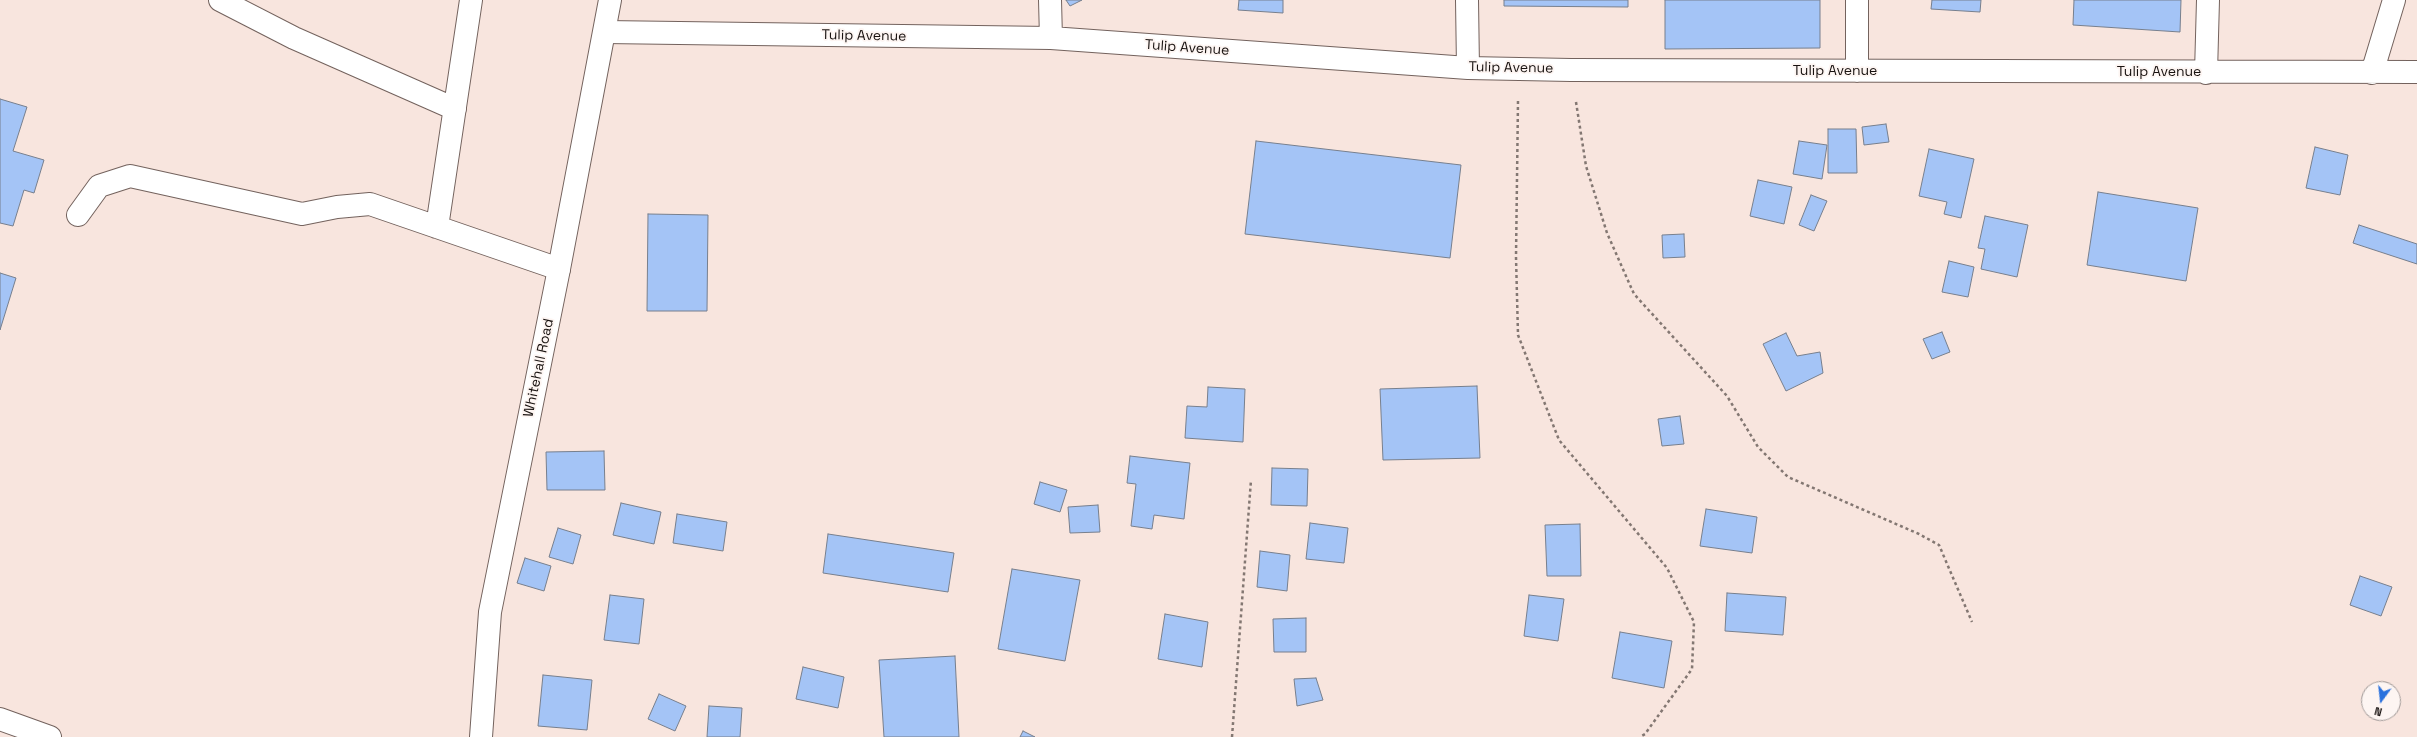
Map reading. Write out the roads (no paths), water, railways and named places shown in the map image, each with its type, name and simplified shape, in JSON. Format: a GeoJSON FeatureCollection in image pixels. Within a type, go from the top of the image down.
{"type":"FeatureCollection","features":[{"type":"Feature","properties":{"kind":"street"},"geometry":{"type":"LineString","coordinates":[[220,0],[294,38],[455,109]]}},
{"type":"Feature","properties":{"kind":"street"},"geometry":{"type":"LineString","coordinates":[[437,227],[471,0]]}},
{"type":"Feature","properties":{"kind":"street","name":"Whitehall Road"},"geometry":{"type":"LineString","coordinates":[[481,737],[490,612],[560,269],[610,0]]}},
{"type":"Feature","properties":{"kind":"street"},"geometry":{"type":"LineString","coordinates":[[1050,0],[1051,38]]}},
{"type":"Feature","properties":{"kind":"street"},"geometry":{"type":"LineString","coordinates":[[1467,0],[1468,68]]}},
{"type":"Feature","properties":{"kind":"street"},"geometry":{"type":"LineString","coordinates":[[1857,0],[1857,71]]}},
{"type":"Feature","properties":{"kind":"street"},"geometry":{"type":"LineString","coordinates":[[2206,73],[2208,0]]}},
{"type":"Feature","properties":{"kind":"street"},"geometry":{"type":"LineString","coordinates":[[2372,73],[2394,0]]}},
{"type":"Feature","properties":{"kind":"street","name":"Tulip Avenue"},"geometry":{"type":"LineString","coordinates":[[605,32],[1051,38],[1468,68],[1571,70],[2206,73],[2417,72]]}},
{"type":"Feature","properties":{"kind":"street"},"geometry":{"type":"LineString","coordinates":[[78,215],[99,186],[130,176],[302,214],[337,206],[370,204],[560,269]]}},
{"type":"Feature","properties":{"kind":"street"},"geometry":{"type":"LineString","coordinates":[[0,719],[50,737]]}}]}
